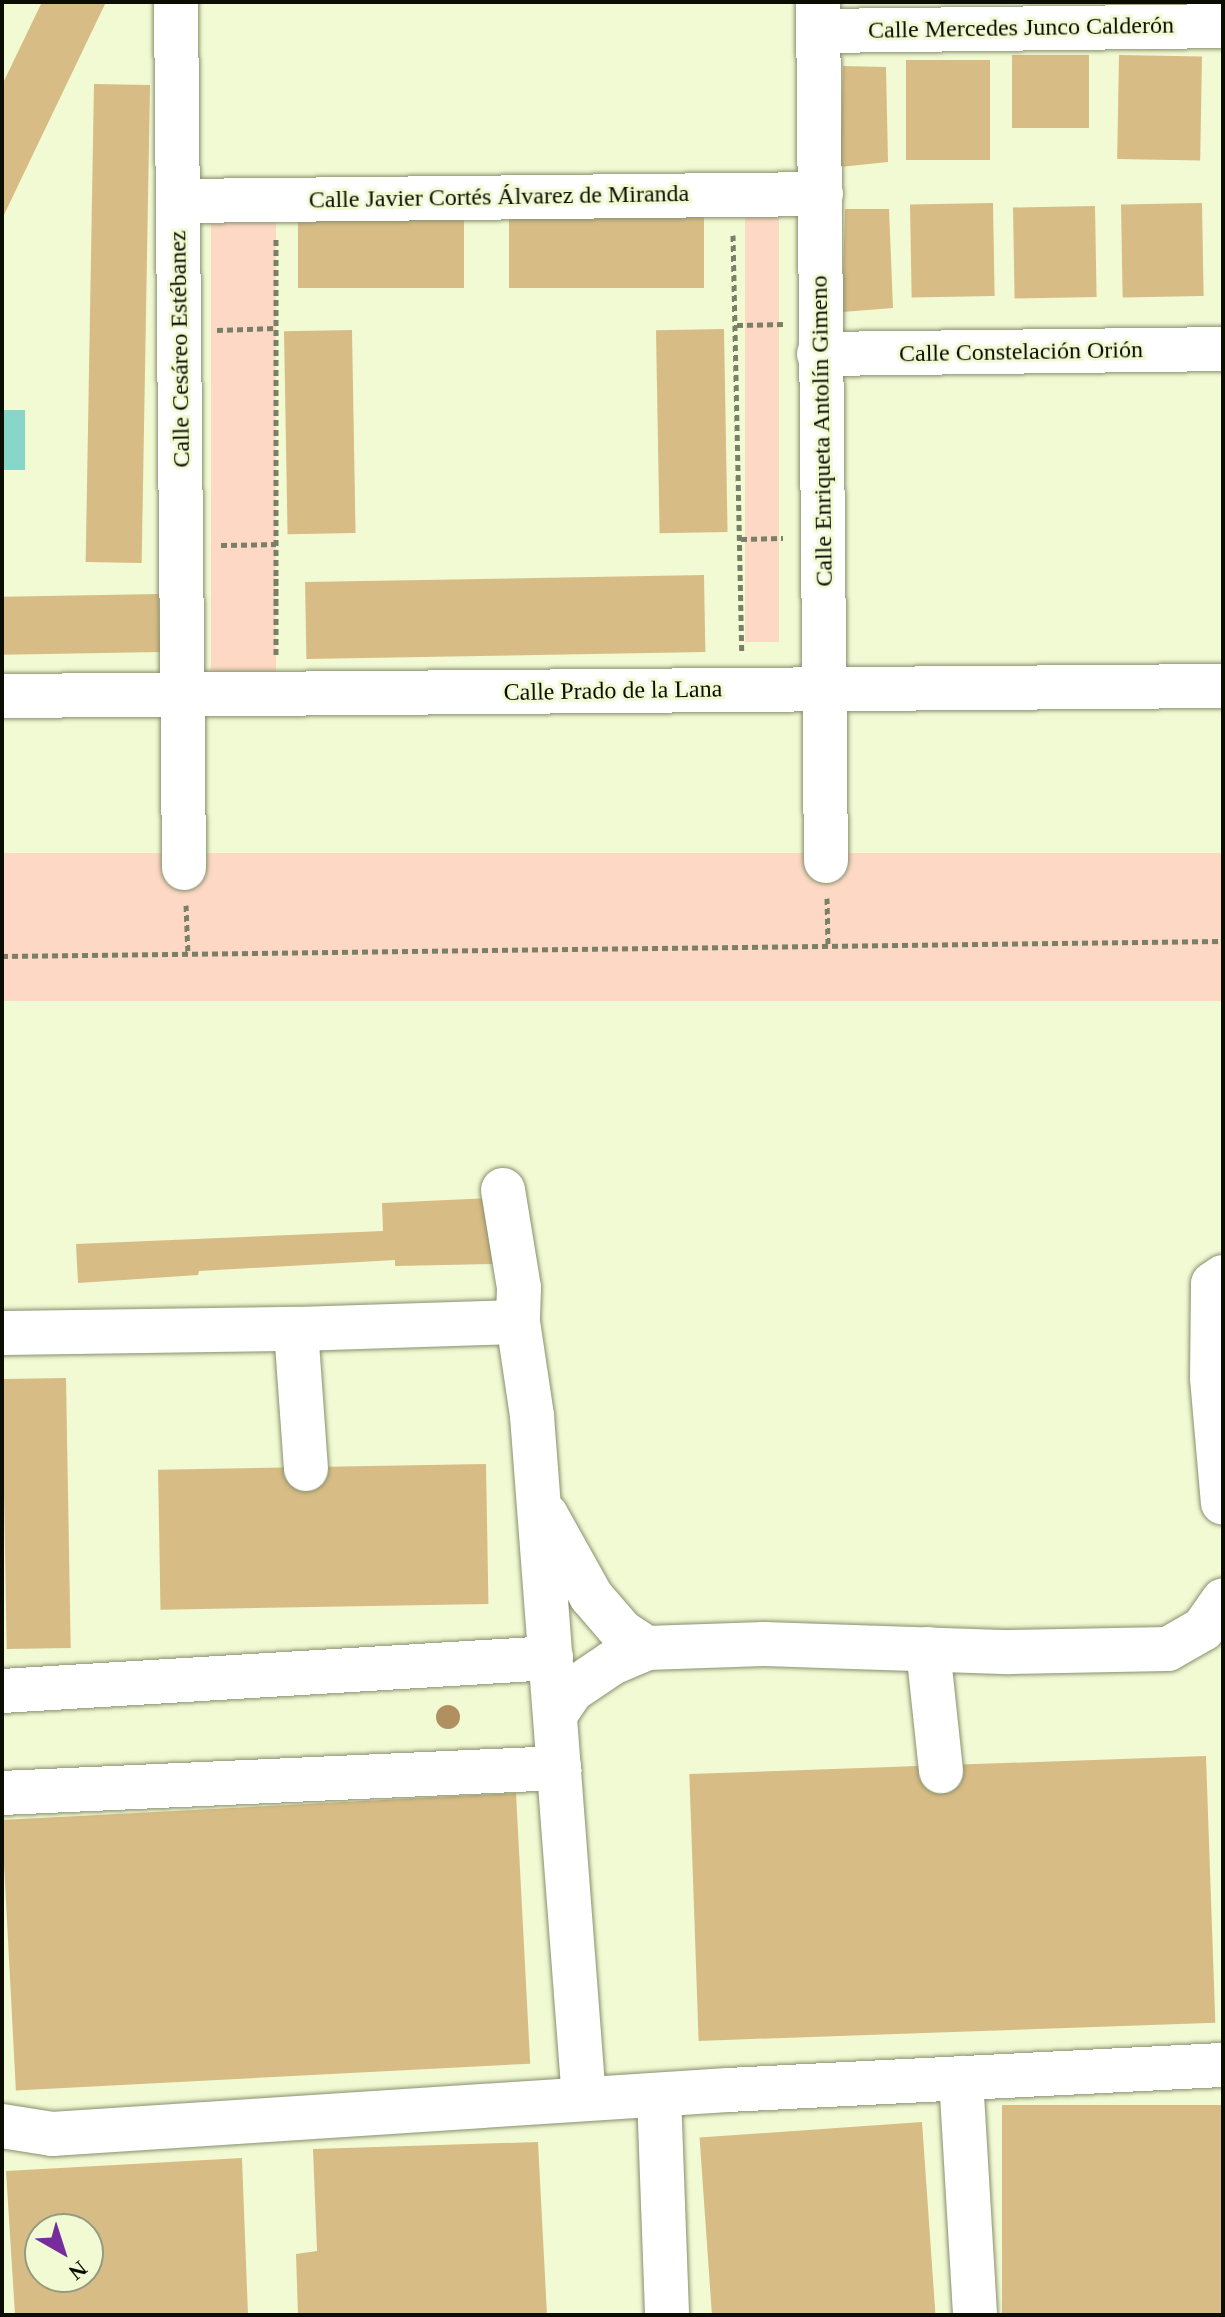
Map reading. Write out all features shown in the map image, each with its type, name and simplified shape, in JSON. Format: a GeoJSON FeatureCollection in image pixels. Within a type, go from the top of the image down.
{"type":"FeatureCollection","features":[{"type":"Feature","properties":{"kind":"street","name":"Calle Cesáreo Estébanez"},"geometry":{"type":"LineString","coordinates":[[176,2],[184,868]]}},
{"type":"Feature","properties":{"kind":"street","name":"Calle Mercedes Junco Calderón"},"geometry":{"type":"LineString","coordinates":[[819,16],[1223,26]]}},
{"type":"Feature","properties":{"kind":"street","name":"Calle Enriqueta Antolín Gimeno"},"geometry":{"type":"LineString","coordinates":[[819,16],[819,354],[826,861]]}},
{"type":"Feature","properties":{"kind":"street","name":"Calle Javier Cortés Álvarez de Miranda"},"geometry":{"type":"LineString","coordinates":[[178,201],[821,194]]}},
{"type":"Feature","properties":{"kind":"street","name":"Calle Constelación Orión"},"geometry":{"type":"LineString","coordinates":[[819,354],[1223,349]]}},
{"type":"Feature","properties":{"kind":"street","name":"Calle Prado de la Lana"},"geometry":{"type":"LineString","coordinates":[[2,696],[1223,686]]}},
{"type":"Feature","properties":{"kind":"street"},"geometry":{"type":"LineString","coordinates":[[503,1190],[519,1288],[518,1322],[532,1416],[584,2099]]}},
{"type":"Feature","properties":{"kind":"street"},"geometry":{"type":"LineString","coordinates":[[1223,1277],[1213,1284],[1212,1378],[1223,1503]]}},
{"type":"Feature","properties":{"kind":"street"},"geometry":{"type":"LineString","coordinates":[[2,1333],[518,1322]]}},
{"type":"Feature","properties":{"kind":"street"},"geometry":{"type":"LineString","coordinates":[[296,1329],[306,1469]]}},
{"type":"Feature","properties":{"kind":"street"},"geometry":{"type":"LineString","coordinates":[[539,1501],[591,1596],[622,1632],[647,1648]]}},
{"type":"Feature","properties":{"kind":"street"},"geometry":{"type":"LineString","coordinates":[[555,1715],[572,1690],[612,1663],[647,1648],[764,1644],[1010,1652],[1168,1649],[1203,1629],[1223,1600]]}},
{"type":"Feature","properties":{"kind":"street"},"geometry":{"type":"LineString","coordinates":[[928,1649],[941,1771]]}},
{"type":"Feature","properties":{"kind":"street"},"geometry":{"type":"LineString","coordinates":[[2,1691],[551,1658]]}},
{"type":"Feature","properties":{"kind":"street"},"geometry":{"type":"LineString","coordinates":[[2,1793],[559,1768]]}},
{"type":"Feature","properties":{"kind":"street"},"geometry":{"type":"LineString","coordinates":[[2,2126],[52,2134],[584,2099],[1223,2065]]}},
{"type":"Feature","properties":{"kind":"street"},"geometry":{"type":"LineString","coordinates":[[961,2078],[975,2315]]}},
{"type":"Feature","properties":{"kind":"street"},"geometry":{"type":"LineString","coordinates":[[659,2095],[667,2315]]}},
{"type":"Feature","properties":{"kind":"path"},"geometry":{"type":"LineString","coordinates":[[731,194],[737,325],[743,689]]}},
{"type":"Feature","properties":{"kind":"path"},"geometry":{"type":"LineString","coordinates":[[276,200],[276,694]]}},
{"type":"Feature","properties":{"kind":"path"},"geometry":{"type":"LineString","coordinates":[[737,325],[784,324]]}},
{"type":"Feature","properties":{"kind":"path"},"geometry":{"type":"LineString","coordinates":[[211,330],[276,328]]}},
{"type":"Feature","properties":{"kind":"path"},"geometry":{"type":"LineString","coordinates":[[741,539],[788,538]]}},
{"type":"Feature","properties":{"kind":"path"},"geometry":{"type":"LineString","coordinates":[[210,545],[276,544]]}},
{"type":"Feature","properties":{"kind":"path"},"geometry":{"type":"LineString","coordinates":[[184,868],[188,954]]}},
{"type":"Feature","properties":{"kind":"path"},"geometry":{"type":"LineString","coordinates":[[2,956],[1223,941]]}},
{"type":"Feature","properties":{"kind":"shaded area"},"geometry":{"type":"Polygon","coordinates":[[[211,200],[276,200],[276,695],[211,695],[211,200]]]}},
{"type":"Feature","properties":{"kind":"shaded area"},"geometry":{"type":"Polygon","coordinates":[[[745,217],[779,217],[779,642],[745,642],[745,217]]]}},
{"type":"Feature","properties":{"kind":"shaded area"},"geometry":{"type":"Polygon","coordinates":[[[2,853],[1223,853],[1223,1001],[2,1001],[2,853]]]}},
{"type":"Feature","properties":{"kind":"water"},"geometry":{"type":"Polygon","coordinates":[[[2,410],[25,410],[25,470],[2,470],[2,410]]]}},
{"type":"Feature","properties":{"kind":"building"},"geometry":{"type":"Polygon","coordinates":[[[42,2],[106,2],[2,219],[2,85],[42,2]]]}},
{"type":"Feature","properties":{"kind":"building"},"geometry":{"type":"Polygon","coordinates":[[[1012,55],[1089,55],[1089,128],[1012,128],[1012,55]]]}},
{"type":"Feature","properties":{"kind":"building"},"geometry":{"type":"Polygon","coordinates":[[[1119,55],[1202,56],[1200,160],[1117,159],[1119,55]]]}},
{"type":"Feature","properties":{"kind":"building"},"geometry":{"type":"Polygon","coordinates":[[[906,60],[990,60],[990,160],[906,160],[906,60]]]}},
{"type":"Feature","properties":{"kind":"building"},"geometry":{"type":"Polygon","coordinates":[[[843,66],[886,67],[888,162],[840,167],[843,66]]]}},
{"type":"Feature","properties":{"kind":"building"},"geometry":{"type":"Polygon","coordinates":[[[94,84],[150,85],[142,563],[86,562],[94,84]]]}},
{"type":"Feature","properties":{"kind":"building"},"geometry":{"type":"Polygon","coordinates":[[[993,203],[995,296],[912,297],[910,204],[993,203]]]}},
{"type":"Feature","properties":{"kind":"building"},"geometry":{"type":"Polygon","coordinates":[[[1202,203],[1204,296],[1123,297],[1121,204],[1202,203]]]}},
{"type":"Feature","properties":{"kind":"building"},"geometry":{"type":"Polygon","coordinates":[[[1095,206],[1097,297],[1015,298],[1013,207],[1095,206]]]}},
{"type":"Feature","properties":{"kind":"building"},"geometry":{"type":"Polygon","coordinates":[[[845,209],[889,209],[893,308],[842,312],[845,209]]]}},
{"type":"Feature","properties":{"kind":"building"},"geometry":{"type":"Polygon","coordinates":[[[509,212],[704,212],[704,288],[509,288],[509,212]]]}},
{"type":"Feature","properties":{"kind":"building"},"geometry":{"type":"Polygon","coordinates":[[[298,216],[464,216],[464,288],[298,288],[298,216]]]}},
{"type":"Feature","properties":{"kind":"building"},"geometry":{"type":"Polygon","coordinates":[[[724,329],[728,532],[660,533],[656,330],[724,329]]]}},
{"type":"Feature","properties":{"kind":"building"},"geometry":{"type":"Polygon","coordinates":[[[352,330],[356,533],[288,534],[284,331],[352,330]]]}},
{"type":"Feature","properties":{"kind":"building"},"geometry":{"type":"Polygon","coordinates":[[[704,575],[705,652],[306,659],[305,582],[704,575]]]}},
{"type":"Feature","properties":{"kind":"building"},"geometry":{"type":"Polygon","coordinates":[[[159,594],[160,652],[3,655],[2,597],[159,594]]]}},
{"type":"Feature","properties":{"kind":"building"},"geometry":{"type":"Polygon","coordinates":[[[491,1198],[493,1264],[395,1266],[395,1260],[199,1271],[198,1275],[78,1283],[76,1244],[383,1231],[382,1203],[491,1198]]]}},
{"type":"Feature","properties":{"kind":"building"},"geometry":{"type":"Polygon","coordinates":[[[66,1378],[71,1648],[7,1649],[2,1379],[66,1378]]]}},
{"type":"Feature","properties":{"kind":"building"},"geometry":{"type":"Polygon","coordinates":[[[486,1464],[488,1604],[160,1610],[158,1470],[486,1464]]]}},
{"type":"Feature","properties":{"kind":"building"},"geometry":{"type":"Polygon","coordinates":[[[1206,1756],[1215,2023],[699,2041],[689,1774],[1206,1756]]]}},
{"type":"Feature","properties":{"kind":"building"},"geometry":{"type":"Polygon","coordinates":[[[516,1793],[530,2064],[16,2091],[2,1820],[516,1793]]]}},
{"type":"Feature","properties":{"kind":"building"},"geometry":{"type":"Polygon","coordinates":[[[1002,2105],[1223,2105],[1223,2315],[1002,2315],[1002,2105]]]}},
{"type":"Feature","properties":{"kind":"building"},"geometry":{"type":"Polygon","coordinates":[[[922,2122],[935,2315],[712,2315],[700,2138],[922,2122]]]}},
{"type":"Feature","properties":{"kind":"building"},"geometry":{"type":"Polygon","coordinates":[[[538,2142],[547,2315],[298,2315],[296,2254],[317,2251],[313,2149],[538,2142]]]}},
{"type":"Feature","properties":{"kind":"building"},"geometry":{"type":"Polygon","coordinates":[[[242,2158],[248,2315],[15,2315],[6,2171],[242,2158]]]}}]}
